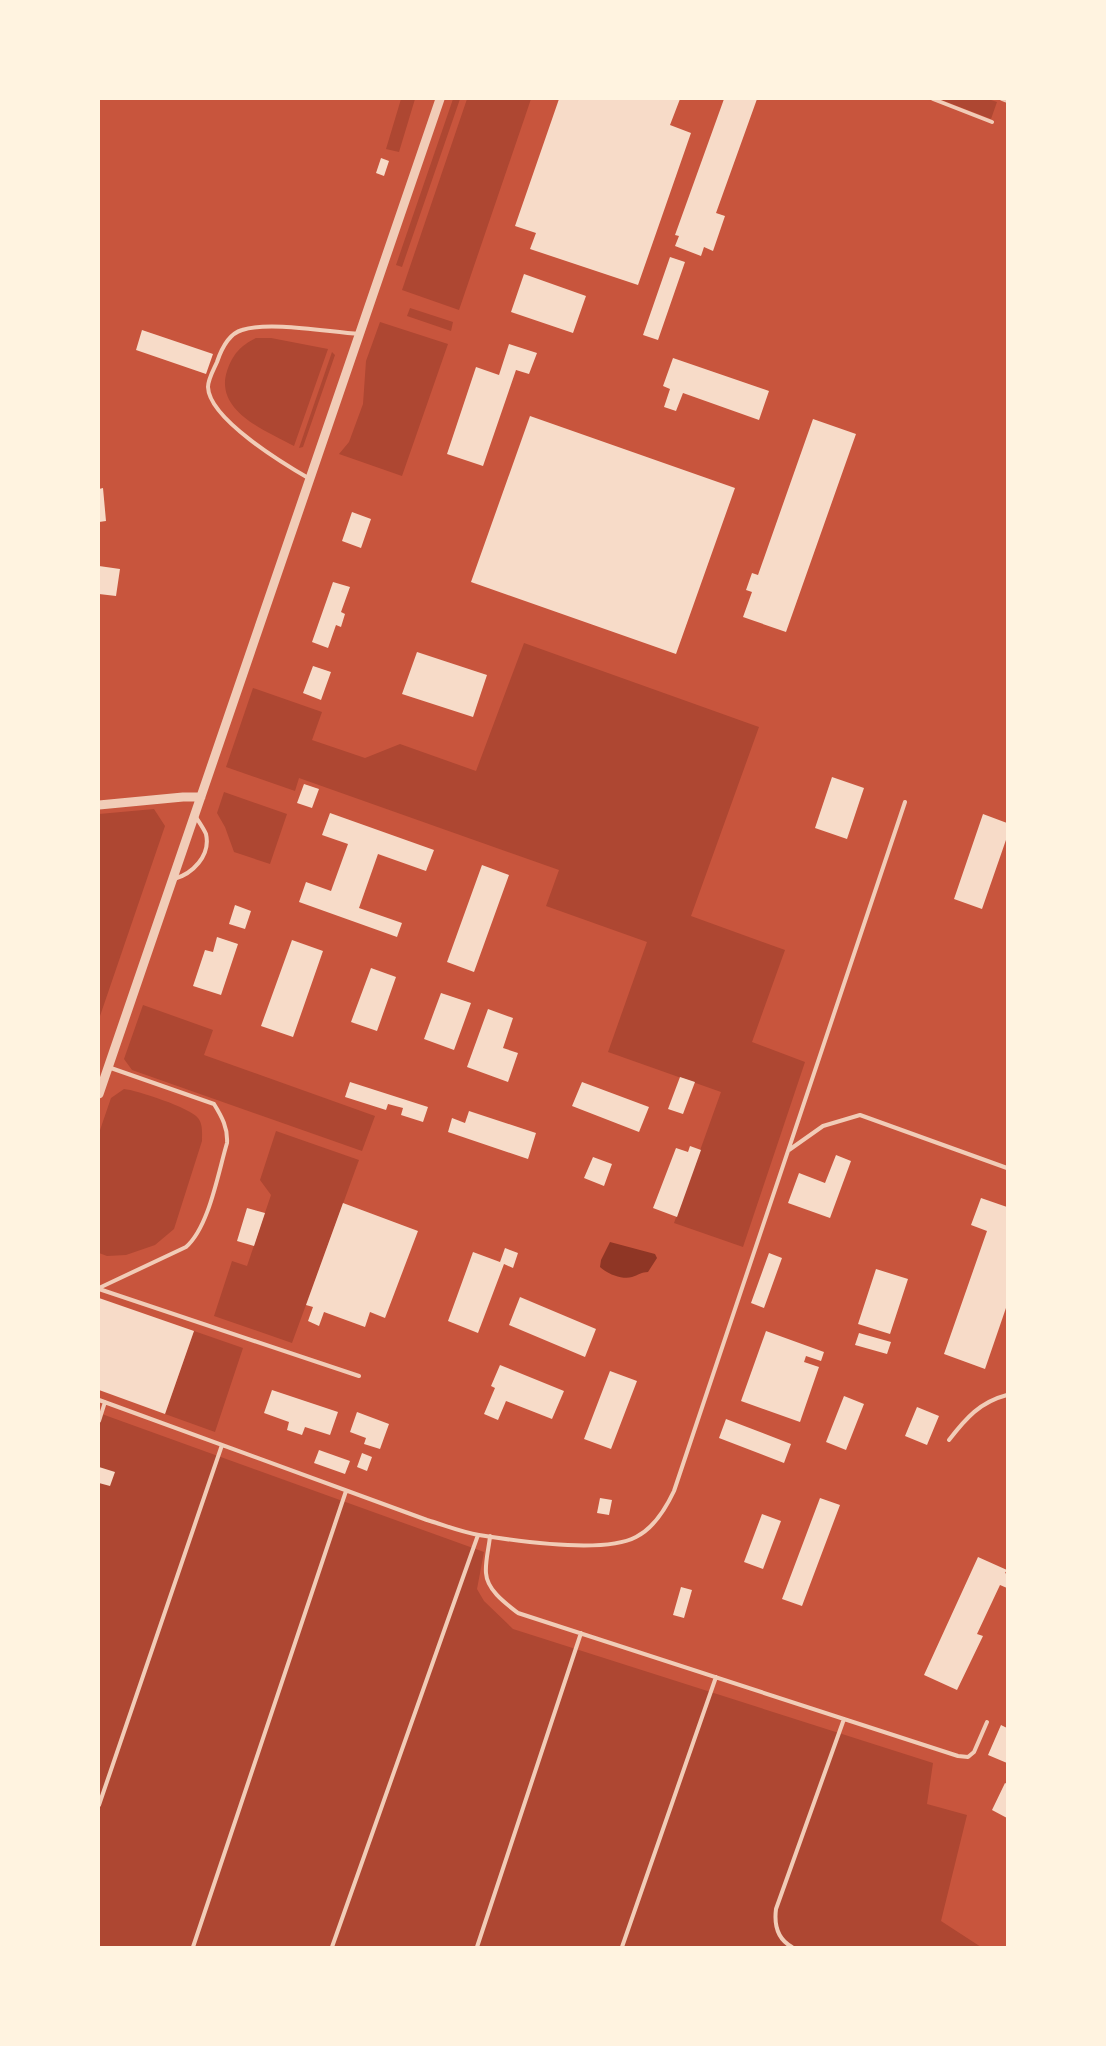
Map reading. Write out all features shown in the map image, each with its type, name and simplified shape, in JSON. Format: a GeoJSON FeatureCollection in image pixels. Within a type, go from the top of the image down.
{"type":"FeatureCollection","features":[{"type":"Feature","properties":{"kind":"street"},"geometry":{"type":"LineString","coordinates":[[99,1094],[440,99]]}},
{"type":"Feature","properties":{"kind":"street"},"geometry":{"type":"LineString","coordinates":[[99,805],[201,797]]}},
{"type":"Feature","properties":{"kind":"lane"},"geometry":{"type":"LineString","coordinates":[[933,99],[992,122]]}},
{"type":"Feature","properties":{"kind":"lane"},"geometry":{"type":"LineString","coordinates":[[1002,99],[1007,101]]}},
{"type":"Feature","properties":{"kind":"lane"},"geometry":{"type":"LineString","coordinates":[[310,479],[261,449],[219,412],[212,400],[208,386],[223,346],[240,330],[263,326],[359,334]]}},
{"type":"Feature","properties":{"kind":"lane"},"geometry":{"type":"LineString","coordinates":[[99,1400],[346,1493],[478,1535],[560,1545],[596,1546],[621,1543],[638,1537],[666,1509],[677,1482],[905,802]]}},
{"type":"Feature","properties":{"kind":"lane"},"geometry":{"type":"LineString","coordinates":[[172,880],[190,873],[199,865],[205,848],[206,834],[195,814]]}},
{"type":"Feature","properties":{"kind":"lane"},"geometry":{"type":"LineString","coordinates":[[99,1289],[186,1247],[193,1241],[204,1222],[227,1143],[221,1115],[214,1104],[108,1067]]}},
{"type":"Feature","properties":{"kind":"lane"},"geometry":{"type":"LineString","coordinates":[[789,1150],[823,1126],[860,1115],[1007,1168]]}},
{"type":"Feature","properties":{"kind":"lane"},"geometry":{"type":"LineString","coordinates":[[99,1289],[359,1376]]}},
{"type":"Feature","properties":{"kind":"lane"},"geometry":{"type":"LineString","coordinates":[[949,1440],[968,1415],[986,1403],[1007,1395]]}},
{"type":"Feature","properties":{"kind":"lane"},"geometry":{"type":"LineString","coordinates":[[99,1421],[105,1402]]}},
{"type":"Feature","properties":{"kind":"lane"},"geometry":{"type":"LineString","coordinates":[[99,1805],[222,1445]]}},
{"type":"Feature","properties":{"kind":"lane"},"geometry":{"type":"LineString","coordinates":[[193,1947],[346,1493]]}},
{"type":"Feature","properties":{"kind":"lane"},"geometry":{"type":"LineString","coordinates":[[332,1947],[478,1535]]}},
{"type":"Feature","properties":{"kind":"lane"},"geometry":{"type":"LineString","coordinates":[[490,1536],[485,1574],[493,1590],[502,1601],[518,1613],[963,1757],[968,1757],[974,1752],[987,1722]]}},
{"type":"Feature","properties":{"kind":"lane"},"geometry":{"type":"LineString","coordinates":[[477,1947],[581,1633]]}},
{"type":"Feature","properties":{"kind":"lane"},"geometry":{"type":"LineString","coordinates":[[622,1947],[716,1677]]}},
{"type":"Feature","properties":{"kind":"lane"},"geometry":{"type":"LineString","coordinates":[[792,1947],[783,1942],[774,1923],[776,1909],[844,1719]]}},
{"type":"Feature","properties":{"kind":"shaded area"},"geometry":{"type":"Polygon","coordinates":[[[401,99],[415,99],[399,152],[386,149],[401,99]]]}},
{"type":"Feature","properties":{"kind":"shaded area"},"geometry":{"type":"Polygon","coordinates":[[[453,99],[460,99],[402,267],[396,265],[453,99]]]}},
{"type":"Feature","properties":{"kind":"shaded area"},"geometry":{"type":"Polygon","coordinates":[[[467,99],[531,99],[459,310],[402,290],[467,99]]]}},
{"type":"Feature","properties":{"kind":"shaded area"},"geometry":{"type":"Polygon","coordinates":[[[939,99],[988,99],[997,102],[991,119],[939,99]]]}},
{"type":"Feature","properties":{"kind":"shaded area"},"geometry":{"type":"Polygon","coordinates":[[[410,308],[453,322],[451,331],[407,316],[410,308]]]}},
{"type":"Feature","properties":{"kind":"shaded area"},"geometry":{"type":"Polygon","coordinates":[[[380,322],[448,344],[402,476],[339,454],[349,442],[363,404],[366,361],[380,322]]]}},
{"type":"Feature","properties":{"kind":"shaded area"},"geometry":{"type":"Polygon","coordinates":[[[256,338],[271,338],[328,349],[294,446],[245,418],[228,397],[225,385],[229,365],[238,351],[256,338]]]}},
{"type":"Feature","properties":{"kind":"shaded area"},"geometry":{"type":"Polygon","coordinates":[[[332,352],[335,355],[303,447],[299,448],[332,352]]]}},
{"type":"Feature","properties":{"kind":"shaded area"},"geometry":{"type":"Polygon","coordinates":[[[524,643],[759,727],[691,916],[785,950],[752,1042],[805,1062],[743,1247],[674,1223],[721,1092],[608,1052],[647,942],[546,906],[559,870],[299,778],[295,791],[226,767],[253,688],[322,712],[312,740],[365,758],[400,744],[476,771],[524,643]]]}},
{"type":"Feature","properties":{"kind":"shaded area"},"geometry":{"type":"Polygon","coordinates":[[[224,792],[287,814],[270,864],[234,852],[225,827],[217,813],[224,792]]]}},
{"type":"Feature","properties":{"kind":"shaded area"},"geometry":{"type":"Polygon","coordinates":[[[154,809],[165,826],[99,1019],[99,814],[154,809]]]}},
{"type":"Feature","properties":{"kind":"shaded area"},"geometry":{"type":"Polygon","coordinates":[[[143,1005],[213,1030],[204,1055],[375,1116],[362,1151],[132,1070],[124,1059],[143,1005]]]}},
{"type":"Feature","properties":{"kind":"shaded area"},"geometry":{"type":"Polygon","coordinates":[[[124,1089],[163,1100],[193,1114],[201,1123],[202,1141],[174,1229],[155,1245],[126,1255],[107,1256],[99,1253],[99,1133],[111,1098],[124,1089]]]}},
{"type":"Feature","properties":{"kind":"shaded area"},"geometry":{"type":"Polygon","coordinates":[[[276,1131],[359,1160],[292,1343],[214,1316],[232,1261],[247,1266],[271,1195],[260,1180],[276,1131]]]}},
{"type":"Feature","properties":{"kind":"shaded area"},"geometry":{"type":"Polygon","coordinates":[[[610,1242],[655,1254],[657,1258],[648,1272],[628,1278],[615,1276],[600,1267],[601,1260],[610,1242]]]}},
{"type":"Feature","properties":{"kind":"shaded area"},"geometry":{"type":"Polygon","coordinates":[[[194,1331],[243,1348],[215,1432],[165,1414],[194,1331]]]}},
{"type":"Feature","properties":{"kind":"shaded area"},"geometry":{"type":"Polygon","coordinates":[[[99,1413],[484,1552],[477,1589],[484,1601],[513,1629],[933,1763],[927,1804],[967,1815],[941,1921],[981,1947],[99,1947],[99,1413]]]}},
{"type":"Feature","properties":{"kind":"building"},"geometry":{"type":"Polygon","coordinates":[[[559,99],[680,99],[670,125],[691,133],[638,285],[530,249],[536,233],[515,226],[559,99]]]}},
{"type":"Feature","properties":{"kind":"building"},"geometry":{"type":"Polygon","coordinates":[[[724,99],[757,99],[716,213],[725,216],[713,251],[704,247],[701,256],[675,246],[679,236],[675,235],[724,99]]]}},
{"type":"Feature","properties":{"kind":"building"},"geometry":{"type":"Polygon","coordinates":[[[381,158],[389,161],[384,176],[376,173],[381,158]]]}},
{"type":"Feature","properties":{"kind":"building"},"geometry":{"type":"Polygon","coordinates":[[[670,257],[685,262],[658,340],[643,335],[670,257]]]}},
{"type":"Feature","properties":{"kind":"building"},"geometry":{"type":"Polygon","coordinates":[[[524,274],[586,296],[573,333],[511,312],[524,274]]]}},
{"type":"Feature","properties":{"kind":"building"},"geometry":{"type":"Polygon","coordinates":[[[142,330],[213,354],[206,374],[136,350],[142,330]]]}},
{"type":"Feature","properties":{"kind":"building"},"geometry":{"type":"Polygon","coordinates":[[[509,344],[537,353],[529,374],[516,370],[483,466],[447,454],[476,367],[499,375],[509,344]]]}},
{"type":"Feature","properties":{"kind":"building"},"geometry":{"type":"Polygon","coordinates":[[[673,358],[769,391],[759,420],[683,393],[676,411],[664,407],[670,389],[663,386],[673,358]]]}},
{"type":"Feature","properties":{"kind":"building"},"geometry":{"type":"Polygon","coordinates":[[[530,416],[735,488],[676,654],[471,582],[530,416]]]}},
{"type":"Feature","properties":{"kind":"building"},"geometry":{"type":"Polygon","coordinates":[[[813,419],[856,434],[786,632],[743,617],[752,592],[746,590],[752,573],[758,575],[813,419]]]}},
{"type":"Feature","properties":{"kind":"building"},"geometry":{"type":"Polygon","coordinates":[[[103,488],[106,521],[99,522],[99,489],[103,488]]]}},
{"type":"Feature","properties":{"kind":"building"},"geometry":{"type":"Polygon","coordinates":[[[352,512],[371,519],[361,548],[342,541],[352,512]]]}},
{"type":"Feature","properties":{"kind":"building"},"geometry":{"type":"Polygon","coordinates":[[[99,566],[120,569],[116,596],[99,594],[99,566]]]}},
{"type":"Feature","properties":{"kind":"building"},"geometry":{"type":"Polygon","coordinates":[[[333,582],[350,587],[341,612],[345,614],[341,627],[336,625],[328,648],[312,642],[333,582]]]}},
{"type":"Feature","properties":{"kind":"building"},"geometry":{"type":"Polygon","coordinates":[[[417,652],[487,675],[473,717],[402,694],[417,652]]]}},
{"type":"Feature","properties":{"kind":"building"},"geometry":{"type":"Polygon","coordinates":[[[313,666],[331,672],[321,700],[303,693],[313,666]]]}},
{"type":"Feature","properties":{"kind":"building"},"geometry":{"type":"Polygon","coordinates":[[[832,777],[864,788],[847,839],[815,828],[832,777]]]}},
{"type":"Feature","properties":{"kind":"building"},"geometry":{"type":"Polygon","coordinates":[[[304,784],[319,789],[312,808],[297,803],[304,784]]]}},
{"type":"Feature","properties":{"kind":"building"},"geometry":{"type":"Polygon","coordinates":[[[330,813],[434,850],[426,871],[378,854],[359,908],[402,923],[397,937],[299,902],[306,882],[331,891],[348,844],[322,835],[330,813]]]}},
{"type":"Feature","properties":{"kind":"building"},"geometry":{"type":"Polygon","coordinates":[[[983,814],[1007,823],[1007,837],[982,909],[954,899],[983,814]]]}},
{"type":"Feature","properties":{"kind":"building"},"geometry":{"type":"Polygon","coordinates":[[[482,865],[509,875],[474,972],[447,962],[482,865]]]}},
{"type":"Feature","properties":{"kind":"building"},"geometry":{"type":"Polygon","coordinates":[[[235,905],[251,911],[245,929],[229,924],[235,905]]]}},
{"type":"Feature","properties":{"kind":"building"},"geometry":{"type":"Polygon","coordinates":[[[217,937],[238,944],[221,995],[193,986],[205,950],[213,952],[217,937]]]}},
{"type":"Feature","properties":{"kind":"building"},"geometry":{"type":"Polygon","coordinates":[[[292,940],[323,951],[293,1037],[261,1026],[292,940]]]}},
{"type":"Feature","properties":{"kind":"building"},"geometry":{"type":"Polygon","coordinates":[[[371,968],[396,977],[377,1031],[351,1022],[371,968]]]}},
{"type":"Feature","properties":{"kind":"building"},"geometry":{"type":"Polygon","coordinates":[[[441,993],[471,1003],[454,1050],[424,1039],[441,993]]]}},
{"type":"Feature","properties":{"kind":"building"},"geometry":{"type":"Polygon","coordinates":[[[488,1009],[513,1018],[503,1048],[518,1053],[508,1082],[467,1067],[488,1009]]]}},
{"type":"Feature","properties":{"kind":"building"},"geometry":{"type":"Polygon","coordinates":[[[680,1077],[695,1082],[683,1114],[668,1109],[680,1077]]]}},
{"type":"Feature","properties":{"kind":"building"},"geometry":{"type":"Polygon","coordinates":[[[350,1082],[428,1107],[423,1122],[401,1115],[403,1108],[388,1104],[386,1110],[345,1097],[350,1082]]]}},
{"type":"Feature","properties":{"kind":"building"},"geometry":{"type":"Polygon","coordinates":[[[582,1082],[649,1107],[639,1132],[572,1106],[582,1082]]]}},
{"type":"Feature","properties":{"kind":"building"},"geometry":{"type":"Polygon","coordinates":[[[469,1111],[536,1133],[528,1159],[448,1132],[452,1118],[465,1123],[469,1111]]]}},
{"type":"Feature","properties":{"kind":"building"},"geometry":{"type":"Polygon","coordinates":[[[690,1146],[701,1150],[677,1217],[653,1208],[676,1148],[688,1152],[690,1146]]]}},
{"type":"Feature","properties":{"kind":"building"},"geometry":{"type":"Polygon","coordinates":[[[836,1155],[851,1161],[830,1218],[788,1203],[799,1173],[825,1183],[836,1155]]]}},
{"type":"Feature","properties":{"kind":"building"},"geometry":{"type":"Polygon","coordinates":[[[593,1157],[612,1164],[604,1186],[584,1178],[593,1157]]]}},
{"type":"Feature","properties":{"kind":"building"},"geometry":{"type":"Polygon","coordinates":[[[981,1198],[1007,1207],[1007,1305],[985,1369],[944,1354],[987,1231],[971,1225],[981,1198]]]}},
{"type":"Feature","properties":{"kind":"building"},"geometry":{"type":"Polygon","coordinates":[[[343,1203],[418,1231],[385,1318],[370,1312],[365,1327],[324,1312],[319,1326],[308,1321],[313,1307],[306,1305],[343,1203]]]}},
{"type":"Feature","properties":{"kind":"building"},"geometry":{"type":"Polygon","coordinates":[[[247,1208],[265,1213],[254,1246],[237,1241],[247,1208]]]}},
{"type":"Feature","properties":{"kind":"building"},"geometry":{"type":"Polygon","coordinates":[[[505,1248],[518,1253],[513,1268],[504,1264],[478,1333],[448,1321],[473,1252],[500,1262],[505,1248]]]}},
{"type":"Feature","properties":{"kind":"building"},"geometry":{"type":"Polygon","coordinates":[[[769,1253],[782,1258],[764,1308],[751,1303],[769,1253]]]}},
{"type":"Feature","properties":{"kind":"building"},"geometry":{"type":"Polygon","coordinates":[[[876,1269],[908,1279],[890,1334],[858,1324],[876,1269]]]}},
{"type":"Feature","properties":{"kind":"building"},"geometry":{"type":"Polygon","coordinates":[[[520,1297],[596,1329],[585,1357],[509,1325],[520,1297]]]}},
{"type":"Feature","properties":{"kind":"building"},"geometry":{"type":"Polygon","coordinates":[[[99,1298],[194,1331],[165,1414],[99,1390],[99,1298]]]}},
{"type":"Feature","properties":{"kind":"building"},"geometry":{"type":"Polygon","coordinates":[[[766,1331],[824,1352],[821,1361],[806,1356],[804,1362],[819,1367],[800,1422],[741,1401],[766,1331]]]}},
{"type":"Feature","properties":{"kind":"building"},"geometry":{"type":"Polygon","coordinates":[[[859,1333],[891,1342],[887,1354],[855,1345],[859,1333]]]}},
{"type":"Feature","properties":{"kind":"building"},"geometry":{"type":"Polygon","coordinates":[[[500,1365],[564,1391],[552,1419],[506,1401],[498,1420],[484,1414],[495,1388],[491,1386],[500,1365]]]}},
{"type":"Feature","properties":{"kind":"building"},"geometry":{"type":"Polygon","coordinates":[[[610,1371],[637,1381],[611,1449],[584,1439],[610,1371]]]}},
{"type":"Feature","properties":{"kind":"building"},"geometry":{"type":"Polygon","coordinates":[[[272,1390],[338,1412],[330,1435],[305,1427],[302,1435],[287,1430],[289,1422],[264,1413],[272,1390]]]}},
{"type":"Feature","properties":{"kind":"building"},"geometry":{"type":"Polygon","coordinates":[[[844,1396],[864,1404],[846,1450],[826,1442],[844,1396]]]}},
{"type":"Feature","properties":{"kind":"building"},"geometry":{"type":"Polygon","coordinates":[[[917,1407],[939,1416],[927,1445],[905,1436],[917,1407]]]}},
{"type":"Feature","properties":{"kind":"building"},"geometry":{"type":"Polygon","coordinates":[[[357,1412],[389,1424],[380,1449],[364,1444],[366,1438],[350,1432],[357,1412]]]}},
{"type":"Feature","properties":{"kind":"building"},"geometry":{"type":"Polygon","coordinates":[[[726,1419],[791,1444],[784,1463],[719,1438],[726,1419]]]}},
{"type":"Feature","properties":{"kind":"building"},"geometry":{"type":"Polygon","coordinates":[[[319,1450],[350,1461],[345,1474],[314,1463],[319,1450]]]}},
{"type":"Feature","properties":{"kind":"building"},"geometry":{"type":"Polygon","coordinates":[[[362,1453],[372,1457],[367,1471],[357,1467],[362,1453]]]}},
{"type":"Feature","properties":{"kind":"building"},"geometry":{"type":"Polygon","coordinates":[[[99,1467],[115,1472],[110,1486],[99,1483],[99,1467]]]}},
{"type":"Feature","properties":{"kind":"building"},"geometry":{"type":"Polygon","coordinates":[[[600,1498],[612,1500],[609,1515],[597,1513],[600,1498]]]}},
{"type":"Feature","properties":{"kind":"building"},"geometry":{"type":"Polygon","coordinates":[[[820,1498],[840,1505],[802,1606],[782,1599],[820,1498]]]}},
{"type":"Feature","properties":{"kind":"building"},"geometry":{"type":"Polygon","coordinates":[[[762,1514],[781,1521],[763,1569],[744,1562],[762,1514]]]}},
{"type":"Feature","properties":{"kind":"building"},"geometry":{"type":"Polygon","coordinates":[[[978,1557],[1007,1570],[1005,1573],[1007,1574],[1007,1588],[1000,1585],[977,1634],[983,1636],[957,1690],[924,1675],[978,1557]]]}},
{"type":"Feature","properties":{"kind":"building"},"geometry":{"type":"Polygon","coordinates":[[[681,1587],[692,1590],[684,1618],[673,1615],[681,1587]]]}},
{"type":"Feature","properties":{"kind":"building"},"geometry":{"type":"Polygon","coordinates":[[[1001,1725],[1007,1728],[1007,1763],[988,1755],[1001,1725]]]}},
{"type":"Feature","properties":{"kind":"building"},"geometry":{"type":"Polygon","coordinates":[[[1005,1783],[1007,1784],[1007,1818],[992,1810],[1005,1783]]]}}]}
